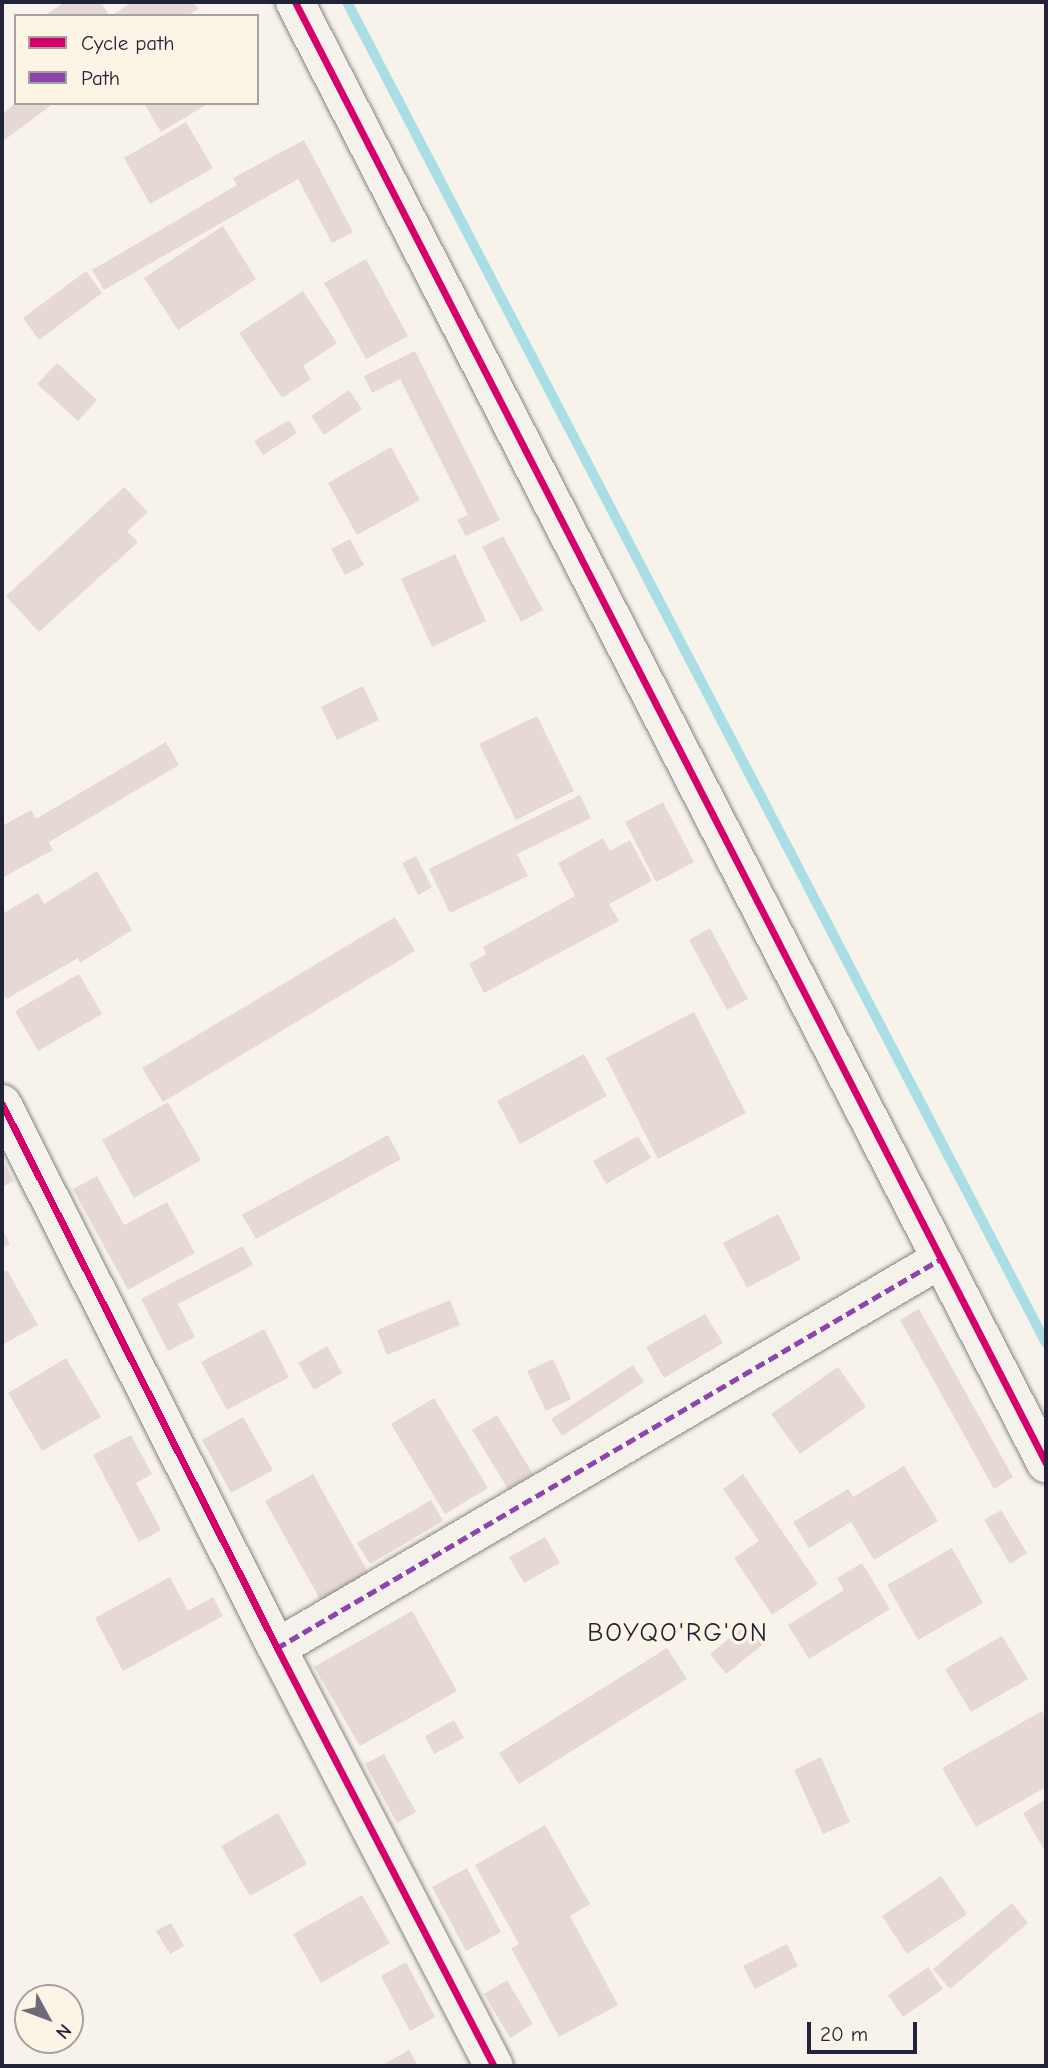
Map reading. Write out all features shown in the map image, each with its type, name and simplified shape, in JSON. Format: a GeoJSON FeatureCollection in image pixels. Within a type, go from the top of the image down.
{"type":"FeatureCollection","features":[{"type":"Feature","properties":{"kind":"street"},"geometry":{"type":"LineString","coordinates":[[295,2],[1046,1464]]}},
{"type":"Feature","properties":{"kind":"street"},"geometry":{"type":"LineString","coordinates":[[2,1104],[277,1648],[494,2066]]}},
{"type":"Feature","properties":{"kind":"street"},"geometry":{"type":"LineString","coordinates":[[277,1648],[939,1260]]}},
{"type":"Feature","properties":{"kind":"building"},"geometry":{"type":"Polygon","coordinates":[[[65,2],[100,2],[109,14],[47,14],[65,2]]]}},
{"type":"Feature","properties":{"kind":"building"},"geometry":{"type":"Polygon","coordinates":[[[132,2],[193,2],[198,9],[191,14],[114,14],[132,2]]]}},
{"type":"Feature","properties":{"kind":"building"},"geometry":{"type":"Polygon","coordinates":[[[14,105],[51,105],[2,142],[2,114],[14,105]]]}},
{"type":"Feature","properties":{"kind":"building"},"geometry":{"type":"Polygon","coordinates":[[[145,105],[206,105],[161,132],[145,105]]]}},
{"type":"Feature","properties":{"kind":"building"},"geometry":{"type":"Polygon","coordinates":[[[186,122],[213,168],[150,204],[124,158],[186,122]]]}},
{"type":"Feature","properties":{"kind":"building"},"geometry":{"type":"Polygon","coordinates":[[[304,140],[353,232],[332,243],[298,179],[104,290],[92,270],[237,185],[233,178],[304,140]]]}},
{"type":"Feature","properties":{"kind":"building"},"geometry":{"type":"Polygon","coordinates":[[[223,226],[256,279],[178,330],[144,278],[223,226]]]}},
{"type":"Feature","properties":{"kind":"building"},"geometry":{"type":"Polygon","coordinates":[[[366,259],[408,336],[366,359],[324,283],[366,259]]]}},
{"type":"Feature","properties":{"kind":"building"},"geometry":{"type":"Polygon","coordinates":[[[86,271],[102,293],[39,340],[23,318],[86,271]]]}},
{"type":"Feature","properties":{"kind":"building"},"geometry":{"type":"Polygon","coordinates":[[[303,291],[337,343],[303,366],[311,379],[282,398],[239,333],[303,291]]]}},
{"type":"Feature","properties":{"kind":"building"},"geometry":{"type":"Polygon","coordinates":[[[415,351],[500,520],[466,536],[457,520],[468,515],[400,379],[372,393],[364,376],[415,351]]]}},
{"type":"Feature","properties":{"kind":"building"},"geometry":{"type":"Polygon","coordinates":[[[57,363],[97,400],[78,421],[37,384],[57,363]]]}},
{"type":"Feature","properties":{"kind":"building"},"geometry":{"type":"Polygon","coordinates":[[[349,390],[362,409],[324,435],[311,416],[349,390]]]}},
{"type":"Feature","properties":{"kind":"building"},"geometry":{"type":"Polygon","coordinates":[[[289,420],[297,433],[263,455],[254,441],[289,420]]]}},
{"type":"Feature","properties":{"kind":"building"},"geometry":{"type":"Polygon","coordinates":[[[391,447],[420,500],[357,535],[328,483],[391,447]]]}},
{"type":"Feature","properties":{"kind":"building"},"geometry":{"type":"Polygon","coordinates":[[[124,487],[148,512],[127,531],[138,542],[39,632],[6,596],[124,487]]]}},
{"type":"Feature","properties":{"kind":"building"},"geometry":{"type":"Polygon","coordinates":[[[503,536],[543,610],[521,622],[482,547],[503,536]]]}},
{"type":"Feature","properties":{"kind":"building"},"geometry":{"type":"Polygon","coordinates":[[[350,539],[364,565],[345,575],[331,549],[350,539]]]}},
{"type":"Feature","properties":{"kind":"building"},"geometry":{"type":"Polygon","coordinates":[[[455,554],[486,621],[432,647],[401,579],[455,554]]]}},
{"type":"Feature","properties":{"kind":"building"},"geometry":{"type":"Polygon","coordinates":[[[363,686],[379,720],[337,740],[321,707],[363,686]]]}},
{"type":"Feature","properties":{"kind":"building"},"geometry":{"type":"Polygon","coordinates":[[[537,716],[574,791],[516,820],[479,744],[537,716]]]}},
{"type":"Feature","properties":{"kind":"building"},"geometry":{"type":"Polygon","coordinates":[[[166,742],[179,765],[49,842],[53,850],[2,878],[2,826],[31,810],[36,819],[166,742]]]}},
{"type":"Feature","properties":{"kind":"building"},"geometry":{"type":"Polygon","coordinates":[[[580,795],[591,818],[517,854],[528,876],[450,913],[429,869],[580,795]]]}},
{"type":"Feature","properties":{"kind":"building"},"geometry":{"type":"Polygon","coordinates":[[[663,802],[694,862],[656,882],[625,822],[663,802]]]}},
{"type":"Feature","properties":{"kind":"building"},"geometry":{"type":"Polygon","coordinates":[[[603,838],[610,851],[630,840],[652,881],[609,904],[619,921],[484,993],[469,964],[486,954],[483,947],[575,896],[558,863],[603,838]]]}},
{"type":"Feature","properties":{"kind":"building"},"geometry":{"type":"Polygon","coordinates":[[[416,856],[432,887],[418,895],[402,863],[416,856]]]}},
{"type":"Feature","properties":{"kind":"building"},"geometry":{"type":"Polygon","coordinates":[[[97,871],[132,930],[80,963],[78,958],[6,999],[2,991],[2,914],[38,893],[44,904],[97,871]]]}},
{"type":"Feature","properties":{"kind":"building"},"geometry":{"type":"Polygon","coordinates":[[[395,917],[415,951],[163,1102],[142,1068],[395,917]]]}},
{"type":"Feature","properties":{"kind":"building"},"geometry":{"type":"Polygon","coordinates":[[[710,928],[748,999],[727,1010],[689,940],[710,928]]]}},
{"type":"Feature","properties":{"kind":"building"},"geometry":{"type":"Polygon","coordinates":[[[79,974],[102,1014],[38,1051],[15,1011],[79,974]]]}},
{"type":"Feature","properties":{"kind":"building"},"geometry":{"type":"Polygon","coordinates":[[[694,1012],[746,1113],[658,1159],[606,1058],[694,1012]]]}},
{"type":"Feature","properties":{"kind":"building"},"geometry":{"type":"Polygon","coordinates":[[[584,1054],[607,1096],[520,1144],[497,1101],[584,1054]]]}},
{"type":"Feature","properties":{"kind":"building"},"geometry":{"type":"Polygon","coordinates":[[[168,1102],[201,1160],[134,1198],[102,1140],[168,1102]]]}},
{"type":"Feature","properties":{"kind":"building"},"geometry":{"type":"Polygon","coordinates":[[[388,1135],[401,1159],[256,1239],[242,1215],[388,1135]]]}},
{"type":"Feature","properties":{"kind":"building"},"geometry":{"type":"Polygon","coordinates":[[[638,1136],[651,1158],[606,1184],[593,1161],[638,1136]]]}},
{"type":"Feature","properties":{"kind":"building"},"geometry":{"type":"Polygon","coordinates":[[[2,1159],[14,1181],[2,1187],[2,1159]]]}},
{"type":"Feature","properties":{"kind":"building"},"geometry":{"type":"Polygon","coordinates":[[[97,1176],[124,1225],[167,1202],[195,1253],[128,1290],[73,1189],[97,1176]]]}},
{"type":"Feature","properties":{"kind":"building"},"geometry":{"type":"Polygon","coordinates":[[[778,1214],[801,1259],[747,1288],[723,1243],[778,1214]]]}},
{"type":"Feature","properties":{"kind":"building"},"geometry":{"type":"Polygon","coordinates":[[[2,1229],[10,1244],[2,1248],[2,1229]]]}},
{"type":"Feature","properties":{"kind":"building"},"geometry":{"type":"Polygon","coordinates":[[[243,1246],[253,1265],[178,1304],[195,1337],[168,1351],[141,1299],[243,1246]]]}},
{"type":"Feature","properties":{"kind":"building"},"geometry":{"type":"Polygon","coordinates":[[[7,1270],[38,1325],[2,1345],[2,1273],[7,1270]]]}},
{"type":"Feature","properties":{"kind":"building"},"geometry":{"type":"Polygon","coordinates":[[[450,1300],[460,1325],[387,1355],[377,1330],[450,1300]]]}},
{"type":"Feature","properties":{"kind":"building"},"geometry":{"type":"Polygon","coordinates":[[[919,1309],[1013,1477],[994,1489],[900,1320],[919,1309]]]}},
{"type":"Feature","properties":{"kind":"building"},"geometry":{"type":"Polygon","coordinates":[[[705,1314],[723,1343],[664,1378],[646,1347],[705,1314]]]}},
{"type":"Feature","properties":{"kind":"building"},"geometry":{"type":"Polygon","coordinates":[[[264,1329],[289,1377],[227,1410],[201,1362],[264,1329]]]}},
{"type":"Feature","properties":{"kind":"building"},"geometry":{"type":"Polygon","coordinates":[[[327,1346],[342,1373],[314,1390],[298,1363],[327,1346]]]}},
{"type":"Feature","properties":{"kind":"building"},"geometry":{"type":"Polygon","coordinates":[[[66,1358],[101,1417],[42,1451],[8,1393],[66,1358]]]}},
{"type":"Feature","properties":{"kind":"building"},"geometry":{"type":"Polygon","coordinates":[[[553,1359],[571,1399],[546,1411],[527,1371],[553,1359]]]}},
{"type":"Feature","properties":{"kind":"building"},"geometry":{"type":"Polygon","coordinates":[[[633,1365],[644,1382],[562,1436],[551,1419],[633,1365]]]}},
{"type":"Feature","properties":{"kind":"building"},"geometry":{"type":"Polygon","coordinates":[[[838,1367],[866,1407],[800,1454],[771,1414],[838,1367]]]}},
{"type":"Feature","properties":{"kind":"building"},"geometry":{"type":"Polygon","coordinates":[[[434,1398],[488,1488],[445,1514],[391,1424],[434,1398]]]}},
{"type":"Feature","properties":{"kind":"building"},"geometry":{"type":"Polygon","coordinates":[[[497,1415],[533,1474],[508,1489],[472,1430],[497,1415]]]}},
{"type":"Feature","properties":{"kind":"building"},"geometry":{"type":"Polygon","coordinates":[[[243,1417],[273,1470],[231,1493],[202,1440],[243,1417]]]}},
{"type":"Feature","properties":{"kind":"building"},"geometry":{"type":"Polygon","coordinates":[[[131,1435],[152,1474],[136,1483],[161,1530],[139,1542],[93,1455],[131,1435]]]}},
{"type":"Feature","properties":{"kind":"building"},"geometry":{"type":"Polygon","coordinates":[[[904,1466],[938,1521],[874,1560],[851,1522],[809,1548],[793,1522],[848,1489],[853,1497],[904,1466]]]}},
{"type":"Feature","properties":{"kind":"building"},"geometry":{"type":"Polygon","coordinates":[[[313,1474],[370,1576],[322,1603],[265,1501],[313,1474]]]}},
{"type":"Feature","properties":{"kind":"building"},"geometry":{"type":"Polygon","coordinates":[[[743,1474],[818,1584],[772,1615],[734,1558],[759,1541],[723,1489],[743,1474]]]}},
{"type":"Feature","properties":{"kind":"building"},"geometry":{"type":"Polygon","coordinates":[[[431,1500],[443,1521],[370,1564],[357,1543],[431,1500]]]}},
{"type":"Feature","properties":{"kind":"building"},"geometry":{"type":"Polygon","coordinates":[[[1001,1510],[1027,1553],[1010,1564],[984,1520],[1001,1510]]]}},
{"type":"Feature","properties":{"kind":"building"},"geometry":{"type":"Polygon","coordinates":[[[545,1537],[560,1563],[524,1583],[509,1557],[545,1537]]]}},
{"type":"Feature","properties":{"kind":"building"},"geometry":{"type":"Polygon","coordinates":[[[952,1548],[983,1603],[918,1640],[887,1585],[952,1548]]]}},
{"type":"Feature","properties":{"kind":"building"},"geometry":{"type":"Polygon","coordinates":[[[862,1563],[890,1609],[809,1659],[788,1625],[844,1590],[837,1578],[862,1563]]]}},
{"type":"Feature","properties":{"kind":"building"},"geometry":{"type":"Polygon","coordinates":[[[170,1577],[188,1611],[213,1597],[223,1616],[123,1671],[95,1618],[170,1577]]]}},
{"type":"Feature","properties":{"kind":"building"},"geometry":{"type":"Polygon","coordinates":[[[412,1611],[457,1691],[360,1746],[314,1667],[412,1611]]]}},
{"type":"Feature","properties":{"kind":"building"},"geometry":{"type":"Polygon","coordinates":[[[751,1621],[767,1641],[726,1674],[710,1654],[751,1621]]]}},
{"type":"Feature","properties":{"kind":"building"},"geometry":{"type":"Polygon","coordinates":[[[1002,1636],[1028,1679],[971,1712],[945,1669],[1002,1636]]]}},
{"type":"Feature","properties":{"kind":"building"},"geometry":{"type":"Polygon","coordinates":[[[667,1648],[687,1679],[519,1784],[499,1753],[667,1648]]]}},
{"type":"Feature","properties":{"kind":"building"},"geometry":{"type":"Polygon","coordinates":[[[1042,1711],[1046,1718],[1046,1787],[976,1827],[942,1768],[1042,1711]]]}},
{"type":"Feature","properties":{"kind":"building"},"geometry":{"type":"Polygon","coordinates":[[[454,1720],[464,1738],[434,1754],[425,1736],[454,1720]]]}},
{"type":"Feature","properties":{"kind":"building"},"geometry":{"type":"Polygon","coordinates":[[[384,1754],[416,1812],[397,1823],[365,1764],[384,1754]]]}},
{"type":"Feature","properties":{"kind":"building"},"geometry":{"type":"Polygon","coordinates":[[[821,1757],[850,1822],[823,1834],[794,1770],[821,1757]]]}},
{"type":"Feature","properties":{"kind":"building"},"geometry":{"type":"Polygon","coordinates":[[[1046,1799],[1046,1853],[1023,1813],[1046,1799]]]}},
{"type":"Feature","properties":{"kind":"building"},"geometry":{"type":"Polygon","coordinates":[[[278,1813],[307,1864],[250,1896],[221,1846],[278,1813]]]}},
{"type":"Feature","properties":{"kind":"building"},"geometry":{"type":"Polygon","coordinates":[[[545,1825],[590,1904],[570,1916],[618,2005],[559,2037],[511,1948],[519,1944],[475,1865],[545,1825]]]}},
{"type":"Feature","properties":{"kind":"building"},"geometry":{"type":"Polygon","coordinates":[[[467,1868],[501,1932],[466,1951],[432,1887],[467,1868]]]}},
{"type":"Feature","properties":{"kind":"building"},"geometry":{"type":"Polygon","coordinates":[[[941,1876],[967,1914],[907,1954],[882,1916],[941,1876]]]}},
{"type":"Feature","properties":{"kind":"building"},"geometry":{"type":"Polygon","coordinates":[[[362,1895],[390,1943],[321,1983],[293,1934],[362,1895]]]}},
{"type":"Feature","properties":{"kind":"building"},"geometry":{"type":"Polygon","coordinates":[[[1012,1903],[1028,1923],[950,1989],[933,1969],[1012,1903]]]}},
{"type":"Feature","properties":{"kind":"building"},"geometry":{"type":"Polygon","coordinates":[[[171,1923],[184,1946],[170,1954],[156,1931],[171,1923]]]}},
{"type":"Feature","properties":{"kind":"building"},"geometry":{"type":"Polygon","coordinates":[[[787,1944],[798,1966],[755,1989],[743,1966],[787,1944]]]}},
{"type":"Feature","properties":{"kind":"building"},"geometry":{"type":"Polygon","coordinates":[[[406,1962],[435,2017],[410,2031],[381,1976],[406,1962]]]}},
{"type":"Feature","properties":{"kind":"building"},"geometry":{"type":"Polygon","coordinates":[[[928,1967],[943,1989],[903,2017],[888,1995],[928,1967]]]}},
{"type":"Feature","properties":{"kind":"building"},"geometry":{"type":"Polygon","coordinates":[[[507,1980],[533,2024],[510,2038],[484,1994],[507,1980]]]}},
{"type":"Feature","properties":{"kind":"building"},"geometry":{"type":"Polygon","coordinates":[[[409,2050],[418,2066],[381,2066],[409,2050]]]}},
{"type":"Feature","properties":{"kind":"waterway"},"geometry":{"type":"LineString","coordinates":[[347,2],[1046,1343]]}},
{"type":"Feature","properties":{"kind":"marked path"},"geometry":{"type":"LineString","coordinates":[[277,1648],[939,1260]]}},
{"type":"Feature","properties":{"kind":"cycle path"},"geometry":{"type":"LineString","coordinates":[[295,2],[1046,1463]]}},
{"type":"Feature","properties":{"kind":"cycle path"},"geometry":{"type":"LineString","coordinates":[[2,1104],[277,1648],[494,2066]]}},
{"type":"Feature","properties":{"kind":"district","name":"BOYQO'RG'ON"},"geometry":{"type":"Point","coordinates":[678,1634]}}]}
